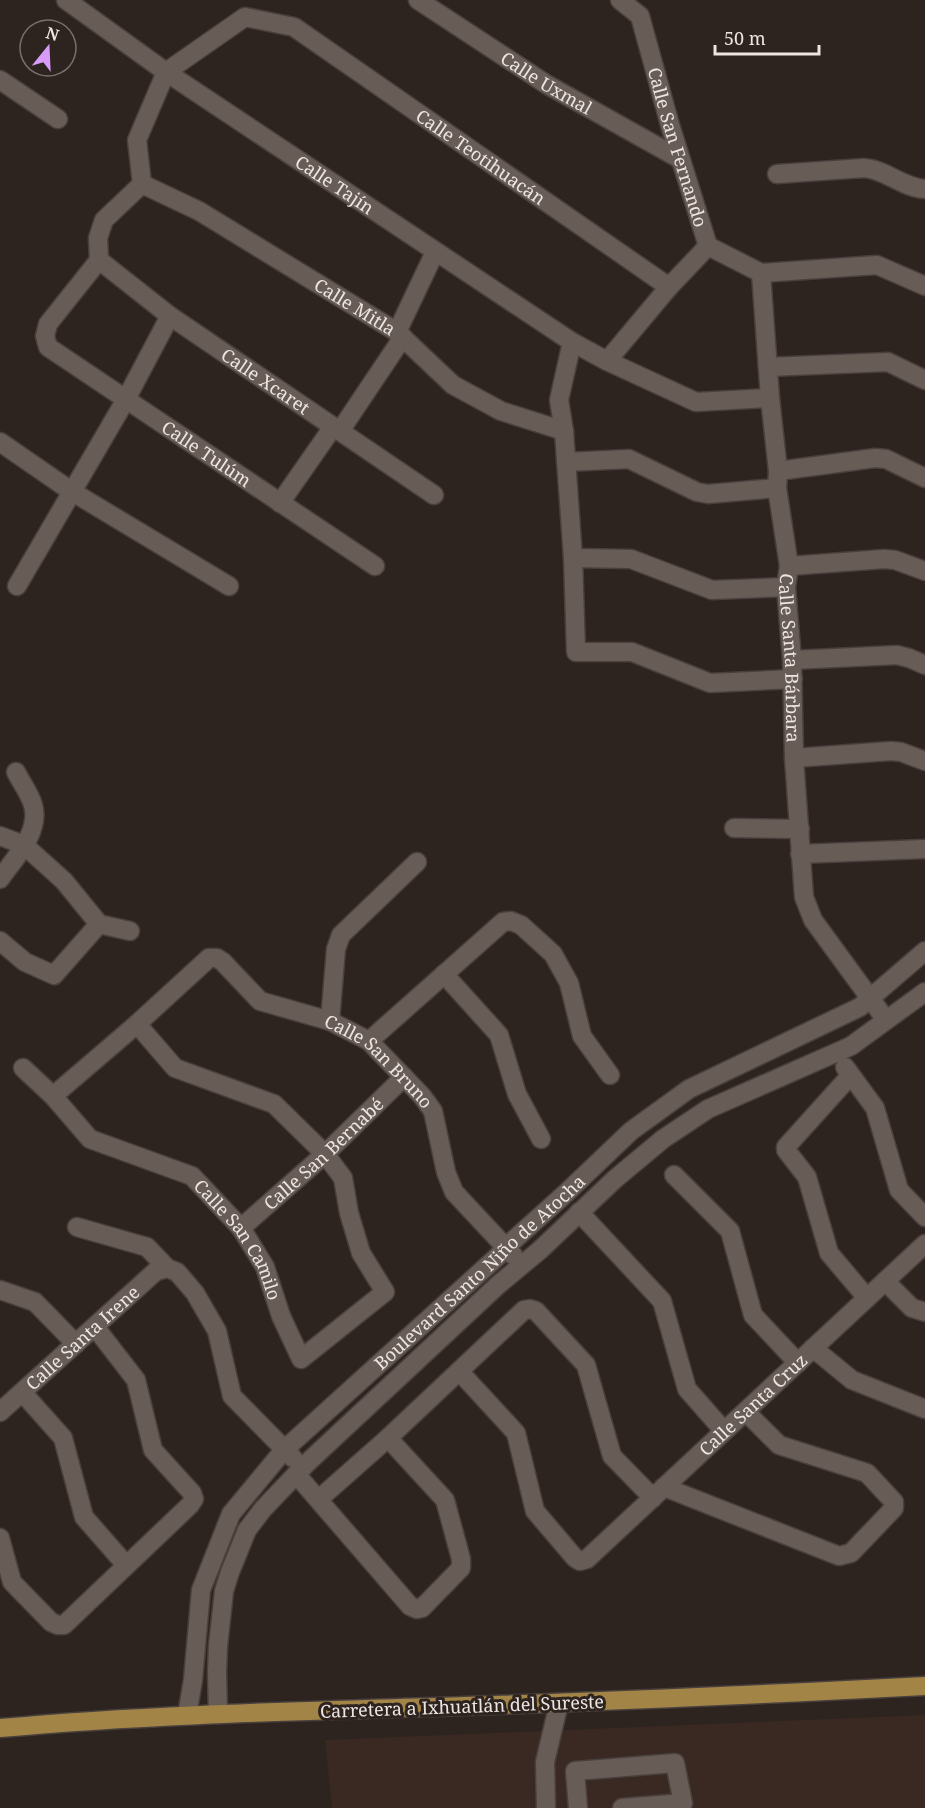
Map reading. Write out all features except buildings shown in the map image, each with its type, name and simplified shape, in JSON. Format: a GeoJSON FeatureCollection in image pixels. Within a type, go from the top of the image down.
{"type":"FeatureCollection","features":[{"type":"Feature","properties":{"kind":"main road","name":"Carretera a Ixhuatlán del Sureste"},"geometry":{"type":"LineString","coordinates":[[0,1728],[218,1713],[559,1703],[925,1686]]}},
{"type":"Feature","properties":{"kind":"street","name":"Calle Tajín"},"geometry":{"type":"LineString","coordinates":[[66,0],[166,72],[572,342],[607,361],[696,402],[770,398]]}},
{"type":"Feature","properties":{"kind":"street","name":"Calle Uxmal"},"geometry":{"type":"LineString","coordinates":[[417,0],[546,84],[680,159]]}},
{"type":"Feature","properties":{"kind":"street","name":"Calle San Fernando"},"geometry":{"type":"LineString","coordinates":[[620,0],[640,16],[680,159],[708,246],[760,273]]}},
{"type":"Feature","properties":{"kind":"street","name":"Calle Teotihuacán"},"geometry":{"type":"LineString","coordinates":[[166,72],[245,17],[294,27],[669,287]]}},
{"type":"Feature","properties":{"kind":"street"},"geometry":{"type":"LineString","coordinates":[[99,260],[98,238],[104,220],[142,184],[136,140],[166,72]]}},
{"type":"Feature","properties":{"kind":"street"},"geometry":{"type":"LineString","coordinates":[[0,80],[58,118]]}},
{"type":"Feature","properties":{"kind":"street"},"geometry":{"type":"LineString","coordinates":[[777,174],[873,168],[914,187],[925,189]]}},
{"type":"Feature","properties":{"kind":"street","name":"Calle Mitla"},"geometry":{"type":"LineString","coordinates":[[142,184],[199,211],[400,334],[453,384],[501,411],[564,431]]}},
{"type":"Feature","properties":{"kind":"street"},"geometry":{"type":"LineString","coordinates":[[607,361],[669,287],[708,246]]}},
{"type":"Feature","properties":{"kind":"street"},"geometry":{"type":"LineString","coordinates":[[280,503],[337,429],[400,334],[435,252]]}},
{"type":"Feature","properties":{"kind":"street","name":"Calle Xcaret"},"geometry":{"type":"LineString","coordinates":[[99,260],[170,316],[434,495]]}},
{"type":"Feature","properties":{"kind":"street","name":"Calle Tulúm"},"geometry":{"type":"LineString","coordinates":[[99,260],[48,324],[45,336],[48,347],[125,401],[375,566]]}},
{"type":"Feature","properties":{"kind":"street"},"geometry":{"type":"LineString","coordinates":[[760,273],[877,265],[925,286]]}},
{"type":"Feature","properties":{"kind":"street","name":"Calle Santa Bárbara"},"geometry":{"type":"LineString","coordinates":[[760,273],[778,480],[789,566],[786,587],[793,679],[794,758],[804,897],[813,920],[886,1020]]}},
{"type":"Feature","properties":{"kind":"street"},"geometry":{"type":"LineString","coordinates":[[17,586],[125,401],[170,316]]}},
{"type":"Feature","properties":{"kind":"street"},"geometry":{"type":"LineString","coordinates":[[572,342],[559,400],[564,431],[573,558],[576,652],[632,652],[710,683],[793,679]]}},
{"type":"Feature","properties":{"kind":"street"},"geometry":{"type":"LineString","coordinates":[[768,366],[877,361],[888,362],[925,380]]}},
{"type":"Feature","properties":{"kind":"street"},"geometry":{"type":"LineString","coordinates":[[0,442],[71,491],[229,586]]}},
{"type":"Feature","properties":{"kind":"street"},"geometry":{"type":"LineString","coordinates":[[566,462],[629,459],[696,492],[708,494],[875,458],[886,459],[925,478]]}},
{"type":"Feature","properties":{"kind":"street"},"geometry":{"type":"LineString","coordinates":[[573,558],[631,559],[712,590],[786,587]]}},
{"type":"Feature","properties":{"kind":"street"},"geometry":{"type":"LineString","coordinates":[[789,566],[884,559],[895,560],[925,571]]}},
{"type":"Feature","properties":{"kind":"street"},"geometry":{"type":"LineString","coordinates":[[792,660],[897,656],[925,665]]}},
{"type":"Feature","properties":{"kind":"street"},"geometry":{"type":"LineString","coordinates":[[794,758],[891,751],[901,752],[925,761]]}},
{"type":"Feature","properties":{"kind":"street"},"geometry":{"type":"LineString","coordinates":[[0,879],[24,845],[35,822],[33,805],[16,772]]}},
{"type":"Feature","properties":{"kind":"street"},"geometry":{"type":"LineString","coordinates":[[734,828],[800,829]]}},
{"type":"Feature","properties":{"kind":"street"},"geometry":{"type":"LineString","coordinates":[[0,836],[24,845],[64,881],[99,924],[130,931]]}},
{"type":"Feature","properties":{"kind":"street"},"geometry":{"type":"LineString","coordinates":[[800,854],[925,849]]}},
{"type":"Feature","properties":{"kind":"street"},"geometry":{"type":"LineString","coordinates":[[330,1021],[336,949],[341,935],[417,862]]}},
{"type":"Feature","properties":{"kind":"street"},"geometry":{"type":"LineString","coordinates":[[369,1041],[503,922],[511,921],[521,925],[553,954],[569,983],[582,1036],[610,1075]]}},
{"type":"Feature","properties":{"kind":"street"},"geometry":{"type":"LineString","coordinates":[[0,941],[25,962],[54,975],[99,924]]}},
{"type":"Feature","properties":{"kind":"street","name":"Boulevard Santo Niño de Atocha"},"geometry":{"type":"LineString","coordinates":[[188,1715],[201,1590],[231,1514],[284,1450],[497,1257],[631,1131],[689,1089],[860,1007],[925,951]]}},
{"type":"Feature","properties":{"kind":"street","name":"Calle San Bruno"},"geometry":{"type":"LineString","coordinates":[[137,1024],[209,958],[217,958],[260,1001],[330,1021],[369,1041],[433,1110],[446,1172],[454,1192],[521,1266]]}},
{"type":"Feature","properties":{"kind":"street"},"geometry":{"type":"LineString","coordinates":[[444,974],[498,1035],[517,1094],[541,1139]]}},
{"type":"Feature","properties":{"kind":"street","name":"Boulevard Santo Niño de Atocha"},"geometry":{"type":"LineString","coordinates":[[218,1713],[218,1646],[224,1591],[230,1572],[247,1530],[263,1509],[299,1471],[432,1344],[540,1250],[615,1179],[663,1139],[708,1109],[851,1046],[925,992]]}},
{"type":"Feature","properties":{"kind":"street"},"geometry":{"type":"LineString","coordinates":[[54,1096],[137,1024],[175,1068],[274,1104],[325,1154]]}},
{"type":"Feature","properties":{"kind":"street"},"geometry":{"type":"LineString","coordinates":[[837,1052],[850,1076],[875,1108],[899,1190],[925,1217]]}},
{"type":"Feature","properties":{"kind":"street","name":"Calle San Camilo"},"geometry":{"type":"LineString","coordinates":[[23,1068],[54,1096],[90,1139],[192,1176],[241,1228],[265,1267],[281,1317],[301,1359],[385,1292],[362,1253],[349,1213],[343,1178],[325,1154]]}},
{"type":"Feature","properties":{"kind":"street"},"geometry":{"type":"LineString","coordinates":[[850,1076],[786,1147],[786,1150],[807,1177],[829,1253],[867,1298]]}},
{"type":"Feature","properties":{"kind":"street","name":"Calle San Bernabé"},"geometry":{"type":"LineString","coordinates":[[241,1228],[325,1154],[404,1077]]}},
{"type":"Feature","properties":{"kind":"street"},"geometry":{"type":"LineString","coordinates":[[674,1175],[730,1231],[753,1315],[798,1363]]}},
{"type":"Feature","properties":{"kind":"street"},"geometry":{"type":"LineString","coordinates":[[579,1212],[662,1302],[687,1389],[724,1431]]}},
{"type":"Feature","properties":{"kind":"street"},"geometry":{"type":"LineString","coordinates":[[77,1227],[147,1247],[167,1268],[177,1272],[195,1293],[217,1331],[232,1396],[284,1450],[319,1499],[410,1606],[417,1609],[422,1608],[461,1568],[461,1559],[445,1500],[388,1438]]}},
{"type":"Feature","properties":{"kind":"street","name":"Calle Santa Cruz"},"geometry":{"type":"LineString","coordinates":[[459,1371],[516,1433],[535,1511],[580,1561],[587,1559],[925,1244]]}},
{"type":"Feature","properties":{"kind":"street","name":"Calle Santa Irene"},"geometry":{"type":"LineString","coordinates":[[1,1409],[156,1271],[167,1268]]}},
{"type":"Feature","properties":{"kind":"street"},"geometry":{"type":"LineString","coordinates":[[885,1281],[912,1308],[925,1312]]}},
{"type":"Feature","properties":{"kind":"street"},"geometry":{"type":"LineString","coordinates":[[0,1290],[35,1302],[76,1344]]}},
{"type":"Feature","properties":{"kind":"street"},"geometry":{"type":"LineString","coordinates":[[319,1499],[388,1438],[524,1310],[530,1309],[536,1311],[586,1365],[612,1456],[659,1492],[839,1556],[850,1553],[894,1508],[894,1502],[867,1473],[779,1445],[746,1412]]}},
{"type":"Feature","properties":{"kind":"street"},"geometry":{"type":"LineString","coordinates":[[0,1538],[12,1582],[51,1622],[64,1625],[194,1499],[192,1493],[153,1450],[136,1380],[95,1327]]}},
{"type":"Feature","properties":{"kind":"street"},"geometry":{"type":"LineString","coordinates":[[813,1348],[852,1380],[925,1408]]}},
{"type":"Feature","properties":{"kind":"street"},"geometry":{"type":"LineString","coordinates":[[22,1392],[63,1438],[84,1517],[126,1565]]}},
{"type":"Feature","properties":{"kind":"street"},"geometry":{"type":"LineString","coordinates":[[546,1808],[545,1762],[559,1703]]}},
{"type":"Feature","properties":{"kind":"street"},"geometry":{"type":"LineString","coordinates":[[578,1808],[575,1771],[675,1763],[683,1803],[622,1808]]}},
{"type":"Feature","properties":{"kind":"shaded area"},"geometry":{"type":"Polygon","coordinates":[[[925,1715],[925,1808],[332,1808],[325,1740],[925,1715]]]}}]}
